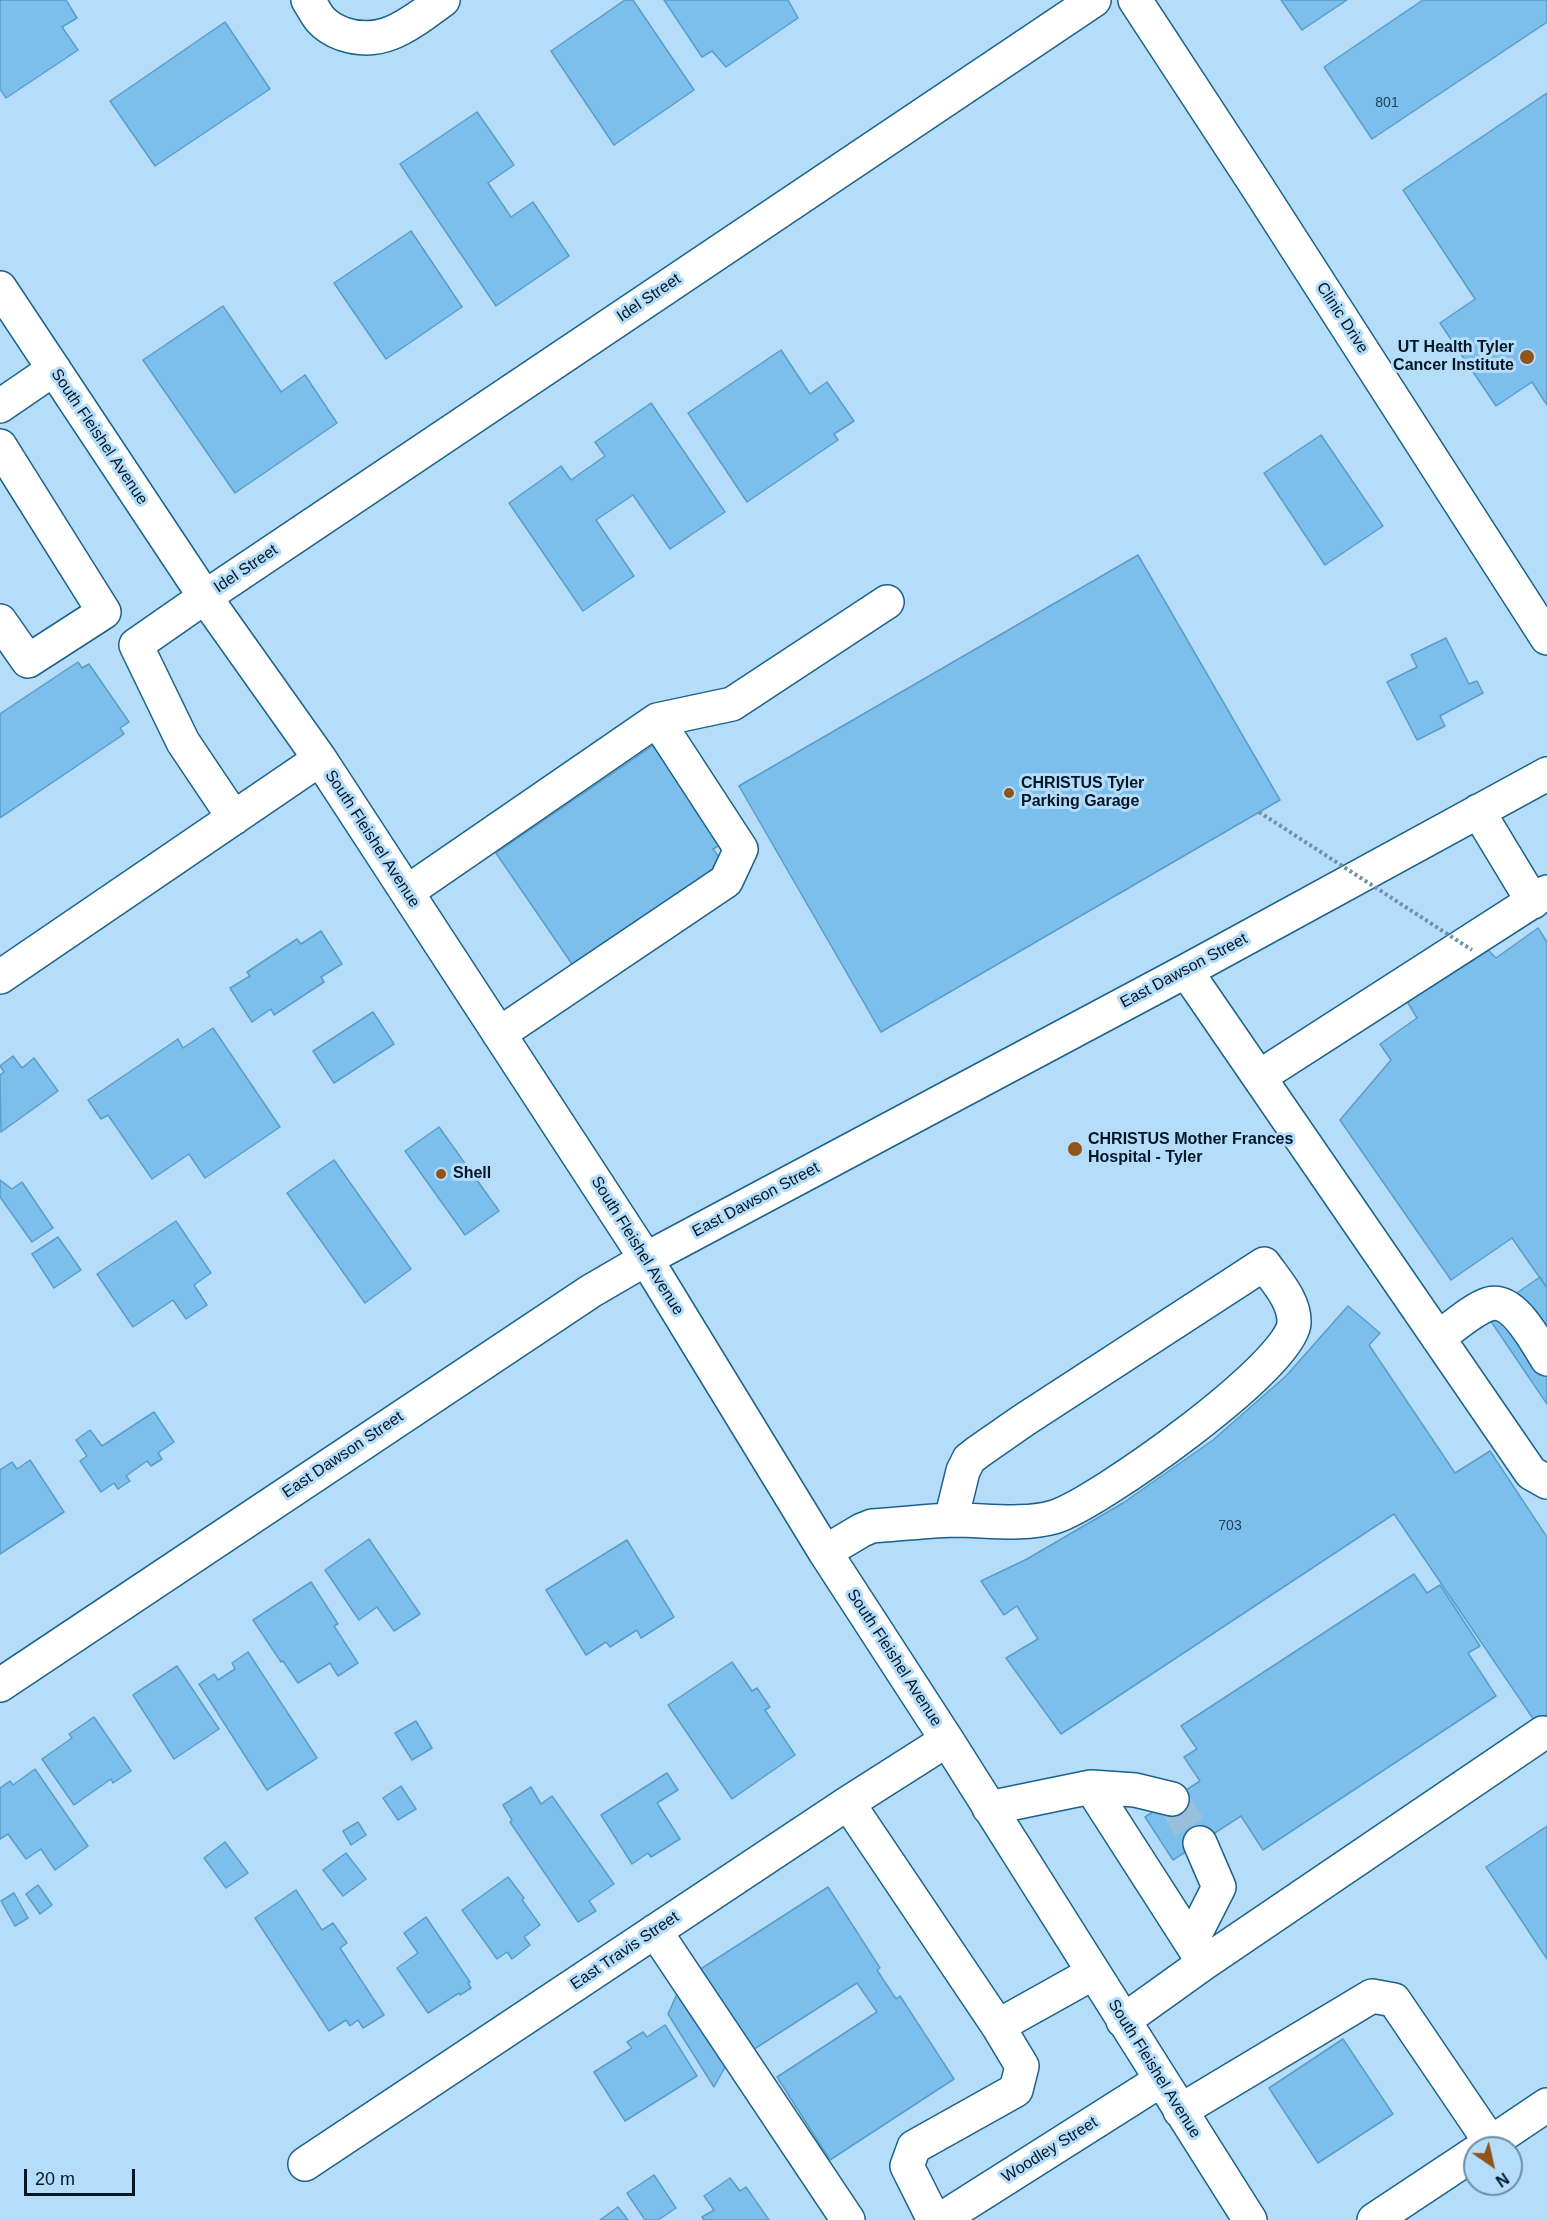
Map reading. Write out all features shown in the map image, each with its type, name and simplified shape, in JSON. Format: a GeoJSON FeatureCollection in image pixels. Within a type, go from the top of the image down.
{"type":"FeatureCollection","features":[{"type":"Feature","properties":{"kind":"street"},"geometry":{"type":"LineString","coordinates":[[308,0],[321,20],[336,32],[355,38],[377,39],[401,29],[443,0]]}},
{"type":"Feature","properties":{"kind":"street","name":"Idel Street"},"geometry":{"type":"LineString","coordinates":[[136,645],[1094,0]]}},
{"type":"Feature","properties":{"kind":"street","name":"Clinic Drive"},"geometry":{"type":"LineString","coordinates":[[1135,0],[1544,628]]}},
{"type":"Feature","properties":{"kind":"street","name":"South Fleishel Avenue"},"geometry":{"type":"LineString","coordinates":[[0,288],[205,597],[320,759],[646,1259],[825,1552],[947,1740],[1250,2220]]}},
{"type":"Feature","properties":{"kind":"street"},"geometry":{"type":"LineString","coordinates":[[0,405],[54,369]]}},
{"type":"Feature","properties":{"kind":"street"},"geometry":{"type":"LineString","coordinates":[[0,446],[104,612],[136,645],[183,742],[234,818]]}},
{"type":"Feature","properties":{"kind":"street"},"geometry":{"type":"LineString","coordinates":[[407,892],[657,720],[732,705],[887,602]]}},
{"type":"Feature","properties":{"kind":"street"},"geometry":{"type":"LineString","coordinates":[[0,621],[28,661],[104,612]]}},
{"type":"Feature","properties":{"kind":"street"},"geometry":{"type":"LineString","coordinates":[[499,1034],[726,881],[741,849],[657,720]]}},
{"type":"Feature","properties":{"kind":"street"},"geometry":{"type":"LineString","coordinates":[[0,977],[320,759]]}},
{"type":"Feature","properties":{"kind":"street","name":"East Dawson Street"},"geometry":{"type":"LineString","coordinates":[[0,1685],[562,1308],[646,1259],[1186,971],[1547,774]]}},
{"type":"Feature","properties":{"kind":"street"},"geometry":{"type":"LineString","coordinates":[[1259,1077],[1540,897],[1478,811]]}},
{"type":"Feature","properties":{"kind":"street"},"geometry":{"type":"LineString","coordinates":[[1186,971],[1531,1473],[1547,1482]]}},
{"type":"Feature","properties":{"kind":"street"},"geometry":{"type":"LineString","coordinates":[[825,1552],[872,1526],[951,1521],[1036,1520],[1070,1511],[1101,1493],[1193,1429],[1284,1347],[1295,1325],[1293,1313],[1288,1299],[1264,1264],[1034,1413],[969,1459],[963,1471],[951,1521]]}},
{"type":"Feature","properties":{"kind":"street"},"geometry":{"type":"LineString","coordinates":[[1438,1338],[1481,1308],[1491,1304],[1500,1304],[1516,1314],[1547,1359]]}},
{"type":"Feature","properties":{"kind":"street"},"geometry":{"type":"LineString","coordinates":[[1123,2021],[1197,1952],[1543,1733]]}},
{"type":"Feature","properties":{"kind":"street","name":"East Travis Street"},"geometry":{"type":"LineString","coordinates":[[305,2164],[848,1803],[947,1740]]}},
{"type":"Feature","properties":{"kind":"street"},"geometry":{"type":"LineString","coordinates":[[1091,1787],[1197,1952]]}},
{"type":"Feature","properties":{"kind":"street"},"geometry":{"type":"LineString","coordinates":[[989,1808],[1091,1787],[1135,1790],[1172,1799]]}},
{"type":"Feature","properties":{"kind":"street"},"geometry":{"type":"LineString","coordinates":[[848,1803],[998,2026],[1022,2066],[1016,2090],[914,2146],[907,2166],[934,2220]]}},
{"type":"Feature","properties":{"kind":"street"},"geometry":{"type":"LineString","coordinates":[[1197,1952],[1219,1887],[1200,1843]]}},
{"type":"Feature","properties":{"kind":"street"},"geometry":{"type":"LineString","coordinates":[[655,1931],[848,2220]]}},
{"type":"Feature","properties":{"kind":"street"},"geometry":{"type":"LineString","coordinates":[[998,2026],[1093,1973]]}},
{"type":"Feature","properties":{"kind":"street"},"geometry":{"type":"LineString","coordinates":[[1180,2111],[1372,1996],[1394,2000],[1476,2136]]}},
{"type":"Feature","properties":{"kind":"street","name":"Woodley Street"},"geometry":{"type":"LineString","coordinates":[[940,2220],[1161,2080]]}},
{"type":"Feature","properties":{"kind":"street"},"geometry":{"type":"LineString","coordinates":[[1501,2136],[1547,2105]]}},
{"type":"Feature","properties":{"kind":"street"},"geometry":{"type":"LineString","coordinates":[[1374,2220],[1463,2161]]}},
{"type":"Feature","properties":{"kind":"path"},"geometry":{"type":"LineString","coordinates":[[1258,812],[1472,950]]}},
{"type":"Feature","properties":{"kind":"building"},"geometry":{"type":"Polygon","coordinates":[[[0,0],[66,0],[77,18],[62,27],[78,50],[6,98],[0,89],[0,0]]]}},
{"type":"Feature","properties":{"kind":"building"},"geometry":{"type":"Polygon","coordinates":[[[625,0],[633,0],[694,90],[614,145],[551,51],[625,0]]]}},
{"type":"Feature","properties":{"kind":"building"},"geometry":{"type":"Polygon","coordinates":[[[664,0],[788,0],[798,18],[726,67],[712,51],[702,57],[664,0]]]}},
{"type":"Feature","properties":{"kind":"building"},"geometry":{"type":"Polygon","coordinates":[[[1281,0],[1347,0],[1302,30],[1281,0]]]}},
{"type":"Feature","properties":{"kind":"building"},"geometry":{"type":"Polygon","coordinates":[[[1423,0],[1547,0],[1547,22],[1372,139],[1324,67],[1423,0]]]}},
{"type":"Feature","properties":{"kind":"building"},"geometry":{"type":"Polygon","coordinates":[[[225,22],[270,89],[155,166],[110,101],[225,22]]]}},
{"type":"Feature","properties":{"kind":"building"},"geometry":{"type":"Polygon","coordinates":[[[1547,93],[1547,405],[1532,382],[1496,406],[1440,323],[1475,299],[1403,190],[1547,93]]]}},
{"type":"Feature","properties":{"kind":"building"},"geometry":{"type":"Polygon","coordinates":[[[477,112],[514,165],[488,183],[511,217],[533,202],[569,256],[496,306],[400,164],[477,112]]]}},
{"type":"Feature","properties":{"kind":"building"},"geometry":{"type":"Polygon","coordinates":[[[411,231],[462,307],[386,359],[334,283],[411,231]]]}},
{"type":"Feature","properties":{"kind":"building"},"geometry":{"type":"Polygon","coordinates":[[[223,306],[281,392],[305,375],[337,423],[235,493],[143,360],[223,306]]]}},
{"type":"Feature","properties":{"kind":"building"},"geometry":{"type":"Polygon","coordinates":[[[781,350],[810,394],[827,382],[854,421],[834,434],[838,440],[747,502],[688,413],[781,350]]]}},
{"type":"Feature","properties":{"kind":"building"},"geometry":{"type":"Polygon","coordinates":[[[651,403],[725,512],[670,549],[633,495],[596,520],[634,576],[583,611],[509,503],[561,466],[571,480],[605,456],[595,442],[651,403]]]}},
{"type":"Feature","properties":{"kind":"building"},"geometry":{"type":"Polygon","coordinates":[[[1321,435],[1383,526],[1325,565],[1264,473],[1321,435]]]}},
{"type":"Feature","properties":{"kind":"building","name":"CHRISTUS Tyler Parking Garage"},"geometry":{"type":"Polygon","coordinates":[[[1138,555],[1280,800],[881,1032],[739,786],[1138,555]]]}},
{"type":"Feature","properties":{"kind":"building"},"geometry":{"type":"Polygon","coordinates":[[[1446,638],[1469,684],[1477,681],[1483,693],[1440,716],[1445,726],[1417,740],[1387,682],[1417,667],[1411,655],[1446,638]]]}},
{"type":"Feature","properties":{"kind":"building"},"geometry":{"type":"Polygon","coordinates":[[[78,662],[82,668],[89,664],[129,722],[120,728],[124,734],[0,818],[0,714],[78,662]]]}},
{"type":"Feature","properties":{"kind":"building"},"geometry":{"type":"Polygon","coordinates":[[[657,743],[725,842],[713,849],[724,864],[574,967],[496,853],[657,743]]]}},
{"type":"Feature","properties":{"kind":"building"},"geometry":{"type":"Polygon","coordinates":[[[1538,928],[1547,942],[1547,1288],[1512,1238],[1451,1280],[1340,1120],[1391,1060],[1380,1044],[1417,1018],[1404,996],[1482,944],[1496,958],[1538,928]]]}},
{"type":"Feature","properties":{"kind":"building"},"geometry":{"type":"Polygon","coordinates":[[[321,931],[342,964],[321,977],[324,982],[274,1015],[271,1009],[252,1022],[230,988],[250,976],[247,972],[297,939],[301,944],[321,931]]]}},
{"type":"Feature","properties":{"kind":"building"},"geometry":{"type":"Polygon","coordinates":[[[373,1012],[394,1044],[334,1083],[313,1051],[373,1012]]]}},
{"type":"Feature","properties":{"kind":"building"},"geometry":{"type":"Polygon","coordinates":[[[213,1028],[280,1127],[205,1178],[189,1154],[152,1179],[108,1115],[101,1119],[88,1100],[178,1039],[183,1048],[213,1028]]]}},
{"type":"Feature","properties":{"kind":"building"},"geometry":{"type":"Polygon","coordinates":[[[13,1056],[22,1068],[34,1058],[58,1091],[1,1132],[0,1075],[4,1072],[0,1066],[13,1056]]]}},
{"type":"Feature","properties":{"kind":"building"},"geometry":{"type":"Polygon","coordinates":[[[439,1127],[499,1211],[465,1235],[405,1151],[439,1127]]]}},
{"type":"Feature","properties":{"kind":"building"},"geometry":{"type":"Polygon","coordinates":[[[334,1160],[411,1269],[365,1303],[287,1193],[334,1160]]]}},
{"type":"Feature","properties":{"kind":"building"},"geometry":{"type":"Polygon","coordinates":[[[0,1180],[12,1189],[22,1182],[53,1228],[32,1242],[0,1197],[0,1180]]]}},
{"type":"Feature","properties":{"kind":"building"},"geometry":{"type":"Polygon","coordinates":[[[176,1221],[211,1273],[194,1285],[207,1305],[186,1319],[173,1300],[133,1327],[97,1274],[176,1221]]]}},
{"type":"Feature","properties":{"kind":"building"},"geometry":{"type":"Polygon","coordinates":[[[58,1237],[81,1270],[54,1288],[32,1254],[58,1237]]]}},
{"type":"Feature","properties":{"kind":"building"},"geometry":{"type":"Polygon","coordinates":[[[1540,1277],[1547,1288],[1547,1404],[1486,1314],[1540,1277]]]}},
{"type":"Feature","properties":{"kind":"building"},"geometry":{"type":"Polygon","coordinates":[[[1348,1306],[1380,1333],[1369,1345],[1455,1473],[1490,1451],[1547,1537],[1547,1739],[1394,1514],[1061,1734],[1006,1658],[1038,1639],[1017,1606],[1004,1615],[981,1581],[1027,1559],[1123,1503],[1213,1440],[1286,1376],[1348,1306]]]}},
{"type":"Feature","properties":{"kind":"building"},"geometry":{"type":"Polygon","coordinates":[[[154,1412],[174,1442],[158,1453],[162,1459],[151,1466],[147,1461],[126,1476],[130,1481],[118,1489],[114,1483],[101,1492],[80,1461],[87,1456],[76,1440],[90,1430],[102,1446],[154,1412]]]}},
{"type":"Feature","properties":{"kind":"building"},"geometry":{"type":"Polygon","coordinates":[[[30,1460],[64,1512],[0,1554],[0,1470],[12,1462],[17,1469],[30,1460]]]}},
{"type":"Feature","properties":{"kind":"building"},"geometry":{"type":"Polygon","coordinates":[[[369,1539],[420,1614],[394,1631],[377,1607],[359,1620],[325,1570],[369,1539]]]}},
{"type":"Feature","properties":{"kind":"building"},"geometry":{"type":"Polygon","coordinates":[[[627,1540],[674,1617],[641,1638],[637,1630],[610,1647],[606,1642],[586,1655],[546,1590],[627,1540]]]}},
{"type":"Feature","properties":{"kind":"building"},"geometry":{"type":"Polygon","coordinates":[[[1414,1574],[1427,1593],[1440,1585],[1480,1646],[1468,1653],[1496,1696],[1263,1850],[1241,1816],[1173,1860],[1145,1817],[1200,1781],[1184,1757],[1197,1749],[1181,1726],[1414,1574]]]}},
{"type":"Feature","properties":{"kind":"building"},"geometry":{"type":"Polygon","coordinates":[[[311,1582],[338,1624],[334,1626],[358,1663],[338,1676],[330,1663],[298,1683],[253,1620],[311,1582]]]}},
{"type":"Feature","properties":{"kind":"building"},"geometry":{"type":"Polygon","coordinates":[[[248,1652],[317,1758],[267,1790],[199,1684],[214,1674],[218,1680],[235,1669],[232,1663],[248,1652]]]}},
{"type":"Feature","properties":{"kind":"building"},"geometry":{"type":"Polygon","coordinates":[[[732,1662],[752,1691],[757,1688],[770,1707],[765,1710],[795,1755],[732,1799],[668,1705],[732,1662]]]}},
{"type":"Feature","properties":{"kind":"building"},"geometry":{"type":"Polygon","coordinates":[[[177,1666],[219,1729],[174,1759],[133,1695],[177,1666]]]}},
{"type":"Feature","properties":{"kind":"building"},"geometry":{"type":"Polygon","coordinates":[[[94,1717],[131,1771],[113,1783],[111,1779],[74,1805],[42,1759],[72,1738],[69,1734],[94,1717]]]}},
{"type":"Feature","properties":{"kind":"building"},"geometry":{"type":"Polygon","coordinates":[[[416,1721],[432,1748],[412,1760],[395,1733],[416,1721]]]}},
{"type":"Feature","properties":{"kind":"building"},"geometry":{"type":"Polygon","coordinates":[[[35,1769],[88,1846],[55,1870],[41,1849],[26,1859],[8,1834],[0,1839],[0,1788],[10,1781],[13,1785],[35,1769]]]}},
{"type":"Feature","properties":{"kind":"building"},"geometry":{"type":"Polygon","coordinates":[[[667,1773],[678,1790],[657,1803],[680,1839],[651,1857],[648,1853],[632,1864],[601,1815],[667,1773]]]}},
{"type":"Feature","properties":{"kind":"building"},"geometry":{"type":"Polygon","coordinates":[[[401,1786],[416,1809],[398,1820],[383,1798],[401,1786]]]}},
{"type":"Feature","properties":{"kind":"building"},"geometry":{"type":"Polygon","coordinates":[[[531,1787],[541,1804],[552,1796],[614,1884],[589,1901],[596,1911],[578,1922],[510,1822],[512,1820],[503,1805],[531,1787]]]}},
{"type":"Feature","properties":{"kind":"building"},"geometry":{"type":"Polygon","coordinates":[[[358,1822],[366,1835],[351,1845],[343,1831],[358,1822]]]}},
{"type":"Feature","properties":{"kind":"building"},"geometry":{"type":"Polygon","coordinates":[[[1547,1826],[1547,1959],[1486,1867],[1547,1826]]]}},
{"type":"Feature","properties":{"kind":"building"},"geometry":{"type":"Polygon","coordinates":[[[225,1842],[248,1873],[226,1888],[204,1858],[225,1842]]]}},
{"type":"Feature","properties":{"kind":"building"},"geometry":{"type":"Polygon","coordinates":[[[346,1853],[366,1879],[343,1896],[323,1870],[346,1853]]]}},
{"type":"Feature","properties":{"kind":"building"},"geometry":{"type":"Polygon","coordinates":[[[508,1877],[540,1925],[524,1937],[530,1945],[512,1959],[507,1952],[497,1959],[462,1910],[508,1877]]]}},
{"type":"Feature","properties":{"kind":"building"},"geometry":{"type":"Polygon","coordinates":[[[38,1885],[52,1905],[40,1914],[26,1894],[38,1885]]]}},
{"type":"Feature","properties":{"kind":"building"},"geometry":{"type":"Polygon","coordinates":[[[828,1887],[880,1968],[877,1970],[896,1999],[900,1996],[954,2079],[830,2160],[777,2077],[877,2012],[857,1983],[748,2053],[696,1972],[828,1887]]]}},
{"type":"Feature","properties":{"kind":"building"},"geometry":{"type":"Polygon","coordinates":[[[296,1890],[322,1930],[333,1923],[347,1943],[340,1948],[384,2015],[363,2028],[358,2020],[350,2026],[346,2020],[329,2031],[255,1918],[296,1890]]]}},
{"type":"Feature","properties":{"kind":"building"},"geometry":{"type":"Polygon","coordinates":[[[14,1893],[28,1918],[15,1926],[1,1901],[14,1893]]]}},
{"type":"Feature","properties":{"kind":"building"},"geometry":{"type":"Polygon","coordinates":[[[426,1917],[470,1982],[468,1983],[471,1988],[428,2013],[397,1968],[418,1953],[404,1933],[426,1917]]]}},
{"type":"Feature","properties":{"kind":"building"},"geometry":{"type":"Polygon","coordinates":[[[680,1987],[729,2060],[714,2087],[668,2014],[680,1987]]]}},
{"type":"Feature","properties":{"kind":"building"},"geometry":{"type":"Polygon","coordinates":[[[665,2025],[697,2076],[625,2121],[594,2072],[632,2048],[627,2042],[643,2032],[647,2037],[665,2025]]]}},
{"type":"Feature","properties":{"kind":"building"},"geometry":{"type":"Polygon","coordinates":[[[1343,2039],[1393,2114],[1318,2163],[1269,2088],[1343,2039]]]}},
{"type":"Feature","properties":{"kind":"building"},"geometry":{"type":"Polygon","coordinates":[[[654,2175],[676,2208],[658,2220],[645,2220],[627,2193],[654,2175]]]}},
{"type":"Feature","properties":{"kind":"building"},"geometry":{"type":"Polygon","coordinates":[[[730,2178],[740,2191],[746,2187],[769,2220],[704,2220],[702,2217],[714,2210],[704,2196],[730,2178]]]}},
{"type":"Feature","properties":{"kind":"building"},"geometry":{"type":"Polygon","coordinates":[[[618,2207],[628,2220],[600,2220],[618,2207]]]}},
{"type":"Feature","properties":{"kind":"tunnel"},"geometry":{"type":"LineString","coordinates":[[1172,1799],[1200,1843]]}},
{"type":"Feature","properties":{"kind":"place","name":"UT Health Tyler Cancer Institute"},"geometry":{"type":"Point","coordinates":[1527,357]}},
{"type":"Feature","properties":{"kind":"place","name":"CHRISTUS Tyler Parking Garage"},"geometry":{"type":"Point","coordinates":[1009,793]}},
{"type":"Feature","properties":{"kind":"place","name":"CHRISTUS Mother Frances Hospital - Tyler"},"geometry":{"type":"Point","coordinates":[1075,1149]}},
{"type":"Feature","properties":{"kind":"place","name":"Shell"},"geometry":{"type":"Point","coordinates":[441,1174]}}]}
